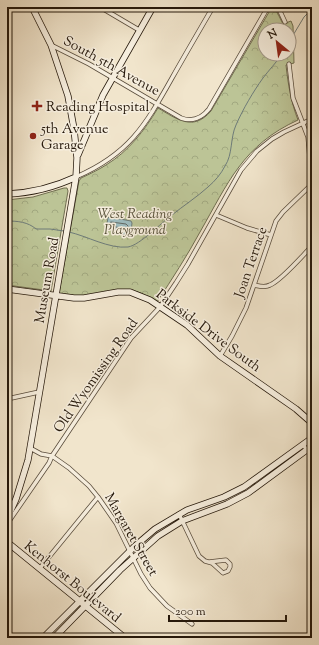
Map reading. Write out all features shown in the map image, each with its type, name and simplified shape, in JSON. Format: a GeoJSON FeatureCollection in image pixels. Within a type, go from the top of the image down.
{"type":"FeatureCollection","features":[{"type":"Feature","properties":{"kind":"street","name":"South 5th Avenue"},"geometry":{"type":"LineString","coordinates":[[32,7],[51,45],[177,116],[185,119],[200,118],[207,112],[268,7]]}},
{"type":"Feature","properties":{"kind":"street"},"geometry":{"type":"LineString","coordinates":[[100,7],[139,30]]}},
{"type":"Feature","properties":{"kind":"street"},"geometry":{"type":"LineString","coordinates":[[77,158],[95,111],[112,78],[153,7]]}},
{"type":"Feature","properties":{"kind":"street"},"geometry":{"type":"LineString","coordinates":[[7,194],[17,194],[48,187],[76,176],[104,163],[127,144],[144,125],[213,7]]}},
{"type":"Feature","properties":{"kind":"street"},"geometry":{"type":"LineString","coordinates":[[278,7],[285,22]]}},
{"type":"Feature","properties":{"kind":"street","name":"Museum Road"},"geometry":{"type":"LineString","coordinates":[[7,519],[26,471],[76,176],[77,158],[68,96],[51,45]]}},
{"type":"Feature","properties":{"kind":"street","name":"Joan Terrace"},"geometry":{"type":"LineString","coordinates":[[220,356],[239,324],[275,225],[281,215],[312,183],[308,137],[293,98],[289,64]]}},
{"type":"Feature","properties":{"kind":"street","name":"Old Wyomissing Road"},"geometry":{"type":"LineString","coordinates":[[7,524],[131,338],[160,306],[188,264],[236,177],[252,156],[272,139],[312,119]]}},
{"type":"Feature","properties":{"kind":"street"},"geometry":{"type":"LineString","coordinates":[[216,215],[247,228],[271,235]]}},
{"type":"Feature","properties":{"kind":"street"},"geometry":{"type":"LineString","coordinates":[[254,285],[263,287],[270,286],[312,246]]}},
{"type":"Feature","properties":{"kind":"street","name":"Parkside Drive South"},"geometry":{"type":"LineString","coordinates":[[7,289],[55,296],[84,298],[118,292],[130,292],[144,297],[160,306],[193,330],[220,356],[296,409],[312,423]]}},
{"type":"Feature","properties":{"kind":"street"},"geometry":{"type":"LineString","coordinates":[[7,399],[40,392]]}},
{"type":"Feature","properties":{"kind":"street"},"geometry":{"type":"LineString","coordinates":[[43,638],[130,551],[155,529],[179,514],[194,507],[224,497],[244,487],[312,438]]}},
{"type":"Feature","properties":{"kind":"street"},"geometry":{"type":"LineString","coordinates":[[303,445],[312,456]]}},
{"type":"Feature","properties":{"kind":"street"},"geometry":{"type":"LineString","coordinates":[[54,638],[86,607],[110,580],[158,536],[182,521],[227,504],[248,493],[312,446]]}},
{"type":"Feature","properties":{"kind":"street","name":"Margaret Street"},"geometry":{"type":"LineString","coordinates":[[30,448],[41,454],[52,456],[75,473],[98,497],[116,524],[141,574],[156,595],[167,606],[192,624]]}},
{"type":"Feature","properties":{"kind":"street"},"geometry":{"type":"LineString","coordinates":[[40,568],[98,497]]}},
{"type":"Feature","properties":{"kind":"street"},"geometry":{"type":"LineString","coordinates":[[179,514],[198,554],[202,559],[209,562],[223,573],[228,571],[230,567],[230,564],[226,560],[209,562]]}},
{"type":"Feature","properties":{"kind":"street","name":"Kenhorst Boulevard"},"geometry":{"type":"LineString","coordinates":[[7,542],[125,638]]}},
{"type":"Feature","properties":{"kind":"green space","name":"West Reading Playground"},"geometry":{"type":"Polygon","coordinates":[[[272,7],[275,8],[282,22],[263,22],[272,7]]]}},
{"type":"Feature","properties":{"kind":"green space","name":"West Reading Playground"},"geometry":{"type":"Polygon","coordinates":[[[257,33],[257,62],[294,62],[286,65],[290,93],[298,120],[279,130],[263,141],[239,167],[219,197],[185,259],[157,302],[141,293],[129,290],[82,297],[59,293],[79,181],[81,178],[103,167],[129,147],[147,125],[158,108],[185,122],[198,121],[211,111],[257,33]]]}},
{"type":"Feature","properties":{"kind":"green space"},"geometry":{"type":"Polygon","coordinates":[[[67,188],[68,191],[51,291],[7,285],[7,200],[33,197],[67,188]]]}},
{"type":"Feature","properties":{"kind":"water"},"geometry":{"type":"Polygon","coordinates":[[[109,217],[131,221],[131,232],[128,235],[120,234],[120,231],[107,229],[109,217]]]}},
{"type":"Feature","properties":{"kind":"waterway"},"geometry":{"type":"LineString","coordinates":[[297,29],[304,17],[312,9]]}},
{"type":"Feature","properties":{"kind":"waterway"},"geometry":{"type":"LineString","coordinates":[[69,232],[113,246],[128,247],[144,238],[204,191],[220,175],[228,161],[236,125],[259,83],[275,62]]}},
{"type":"Feature","properties":{"kind":"waterway"},"geometry":{"type":"LineString","coordinates":[[7,221],[23,222],[36,229],[64,231]]}},
{"type":"Feature","properties":{"kind":"place","name":"Reading Hospital"},"geometry":{"type":"Point","coordinates":[37,106]}},
{"type":"Feature","properties":{"kind":"place","name":"5th Avenue Garage"},"geometry":{"type":"Point","coordinates":[33,136]}}]}
